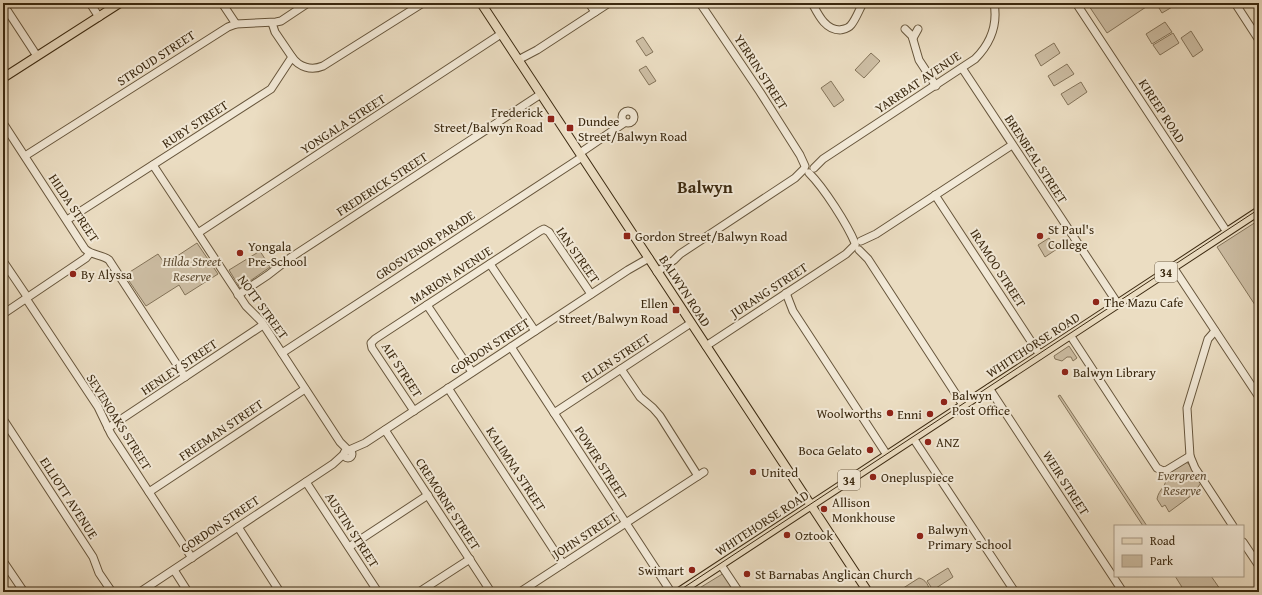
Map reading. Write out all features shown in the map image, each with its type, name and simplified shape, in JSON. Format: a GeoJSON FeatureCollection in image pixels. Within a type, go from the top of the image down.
{"type":"FeatureCollection","features":[{"type":"Feature","properties":{"kind":"main road"},"geometry":{"type":"LineString","coordinates":[[3,78],[120,3]]}},
{"type":"Feature","properties":{"kind":"main road","name":"BALWYN ROAD"},"geometry":{"type":"LineString","coordinates":[[481,3],[868,592]]}},
{"type":"Feature","properties":{"kind":"main road","name":"WHITEHORSE ROAD"},"geometry":{"type":"LineString","coordinates":[[679,592],[1259,210]]}},
{"type":"Feature","properties":{"kind":"street"},"geometry":{"type":"LineString","coordinates":[[90,3],[98,17]]}},
{"type":"Feature","properties":{"kind":"street"},"geometry":{"type":"LineString","coordinates":[[222,3],[236,24]]}},
{"type":"Feature","properties":{"kind":"street","name":"STROUD STREET"},"geometry":{"type":"LineString","coordinates":[[25,156],[225,28],[236,24],[272,23],[281,21],[308,3]]}},
{"type":"Feature","properties":{"kind":"street"},"geometry":{"type":"LineString","coordinates":[[272,23],[275,32],[298,64],[308,68],[317,68],[323,66],[423,3]]}},
{"type":"Feature","properties":{"kind":"street"},"geometry":{"type":"LineString","coordinates":[[589,3],[595,12]]}},
{"type":"Feature","properties":{"kind":"street"},"geometry":{"type":"LineString","coordinates":[[520,62],[609,3]]}},
{"type":"Feature","properties":{"kind":"street","name":"YERRIN STREET"},"geometry":{"type":"LineString","coordinates":[[700,3],[760,92],[963,405]]}},
{"type":"Feature","properties":{"kind":"street"},"geometry":{"type":"LineString","coordinates":[[812,3],[826,25],[836,30],[845,29],[850,26],[862,3]]}},
{"type":"Feature","properties":{"kind":"street","name":"YARRBAT AVENUE"},"geometry":{"type":"LineString","coordinates":[[656,270],[672,257],[680,254],[936,86],[980,54],[989,40],[995,22],[994,3]]}},
{"type":"Feature","properties":{"kind":"street","name":"KIREEP ROAD"},"geometry":{"type":"LineString","coordinates":[[1076,3],[1227,232]]}},
{"type":"Feature","properties":{"kind":"street"},"geometry":{"type":"LineString","coordinates":[[1235,3],[1259,40]]}},
{"type":"Feature","properties":{"kind":"street"},"geometry":{"type":"LineString","coordinates":[[3,4],[37,56]]}},
{"type":"Feature","properties":{"kind":"street"},"geometry":{"type":"LineString","coordinates":[[913,38],[918,28]]}},
{"type":"Feature","properties":{"kind":"street"},"geometry":{"type":"LineString","coordinates":[[905,30],[913,38],[919,60],[936,86]]}},
{"type":"Feature","properties":{"kind":"street","name":"YONGALA STREET"},"geometry":{"type":"LineString","coordinates":[[198,233],[502,34]]}},
{"type":"Feature","properties":{"kind":"street","name":"RUBY STREET"},"geometry":{"type":"LineString","coordinates":[[67,220],[269,91],[274,86],[281,72],[292,57]]}},
{"type":"Feature","properties":{"kind":"street","name":"BRENBEAL STREET"},"geometry":{"type":"LineString","coordinates":[[962,68],[1118,304]]}},
{"type":"Feature","properties":{"kind":"street","name":"FREDERICK STREET"},"geometry":{"type":"LineString","coordinates":[[238,295],[268,276],[297,254],[541,94]]}},
{"type":"Feature","properties":{"kind":"street","name":"HILDA STREET"},"geometry":{"type":"LineString","coordinates":[[3,123],[85,249],[90,253],[105,257],[109,260],[185,377]]}},
{"type":"Feature","properties":{"kind":"street","name":"GROSVENOR PARADE"},"geometry":{"type":"LineString","coordinates":[[282,353],[581,155],[624,123]]}},
{"type":"Feature","properties":{"kind":"street","name":"JURANG STREET"},"geometry":{"type":"LineString","coordinates":[[706,346],[1012,145]]}},
{"type":"Feature","properties":{"kind":"street","name":"NOTT STREET"},"geometry":{"type":"LineString","coordinates":[[153,165],[238,295],[248,309],[263,325],[348,453]]}},
{"type":"Feature","properties":{"kind":"street","name":"IRAMOO STREET"},"geometry":{"type":"LineString","coordinates":[[935,195],[1040,354]]}},
{"type":"Feature","properties":{"kind":"street","name":"MARION AVENUE"},"geometry":{"type":"LineString","coordinates":[[371,343],[376,338],[540,231],[545,230]]}},
{"type":"Feature","properties":{"kind":"street","name":"IAN STREET"},"geometry":{"type":"LineString","coordinates":[[545,230],[550,232],[590,294]]}},
{"type":"Feature","properties":{"kind":"street"},"geometry":{"type":"LineString","coordinates":[[3,314],[86,258],[90,253]]}},
{"type":"Feature","properties":{"kind":"street","name":"GORDON STREET"},"geometry":{"type":"LineString","coordinates":[[140,592],[348,453],[628,270],[634,263],[648,257]]}},
{"type":"Feature","properties":{"kind":"street","name":"SEVENOAKS STREET"},"geometry":{"type":"LineString","coordinates":[[3,261],[98,407],[108,428],[192,558]]}},
{"type":"Feature","properties":{"kind":"street"},"geometry":{"type":"LineString","coordinates":[[490,264],[534,331]]}},
{"type":"Feature","properties":{"kind":"street"},"geometry":{"type":"LineString","coordinates":[[1173,267],[1259,397]]}},
{"type":"Feature","properties":{"kind":"street"},"geometry":{"type":"LineString","coordinates":[[783,295],[887,455]]}},
{"type":"Feature","properties":{"kind":"street"},"geometry":{"type":"LineString","coordinates":[[427,305],[472,372]]}},
{"type":"Feature","properties":{"kind":"street","name":"ELLEN STREET"},"geometry":{"type":"LineString","coordinates":[[554,413],[691,323]]}},
{"type":"Feature","properties":{"kind":"street","name":"HENLEY STREET"},"geometry":{"type":"LineString","coordinates":[[108,428],[263,325]]}},
{"type":"Feature","properties":{"kind":"street"},"geometry":{"type":"LineString","coordinates":[[1215,331],[1208,339],[1187,408],[1190,456],[1195,468],[1232,525]]}},
{"type":"Feature","properties":{"kind":"street"},"geometry":{"type":"LineString","coordinates":[[1070,335],[1157,468],[1167,470],[1190,456]]}},
{"type":"Feature","properties":{"kind":"street","name":"AIF STREET"},"geometry":{"type":"LineString","coordinates":[[371,343],[372,348],[414,411]]}},
{"type":"Feature","properties":{"kind":"street","name":"POWER STREET"},"geometry":{"type":"LineString","coordinates":[[511,347],[671,592]]}},
{"type":"Feature","properties":{"kind":"street","name":"JOHN STREET"},"geometry":{"type":"LineString","coordinates":[[520,592],[530,589],[563,564],[701,474],[656,412],[640,397],[621,369]]}},
{"type":"Feature","properties":{"kind":"street","name":"KALIMNA STREET"},"geometry":{"type":"LineString","coordinates":[[448,388],[563,564]]}},
{"type":"Feature","properties":{"kind":"street","name":"WEIR STREET"},"geometry":{"type":"LineString","coordinates":[[989,388],[1123,592]]}},
{"type":"Feature","properties":{"kind":"street","name":"FREEMAN STREET"},"geometry":{"type":"LineString","coordinates":[[149,492],[305,389]]}},
{"type":"Feature","properties":{"kind":"street","name":"ELLIOTT AVENUE"},"geometry":{"type":"LineString","coordinates":[[3,419],[93,557],[99,572],[112,592]]}},
{"type":"Feature","properties":{"kind":"street","name":"CREMORNE STREET"},"geometry":{"type":"LineString","coordinates":[[385,430],[491,592]]}},
{"type":"Feature","properties":{"kind":"street"},"geometry":{"type":"LineString","coordinates":[[913,438],[1015,592]]}},
{"type":"Feature","properties":{"kind":"street","name":"AUSTIN STREET"},"geometry":{"type":"LineString","coordinates":[[306,482],[378,592]]}},
{"type":"Feature","properties":{"kind":"street"},"geometry":{"type":"LineString","coordinates":[[349,547],[428,495]]}},
{"type":"Feature","properties":{"kind":"street"},"geometry":{"type":"LineString","coordinates":[[238,527],[280,592]]}},
{"type":"Feature","properties":{"kind":"street"},"geometry":{"type":"LineString","coordinates":[[1244,544],[1259,566]]}},
{"type":"Feature","properties":{"kind":"street"},"geometry":{"type":"LineString","coordinates":[[419,592],[470,559]]}},
{"type":"Feature","properties":{"kind":"street"},"geometry":{"type":"LineString","coordinates":[[3,561],[24,592]]}},
{"type":"Feature","properties":{"kind":"street"},"geometry":{"type":"LineString","coordinates":[[721,565],[739,592]]}},
{"type":"Feature","properties":{"kind":"street"},"geometry":{"type":"LineString","coordinates":[[174,570],[188,592]]}},
{"type":"Feature","properties":{"kind":"green space"},"geometry":{"type":"Polygon","coordinates":[[[1087,3],[1152,3],[1107,33],[1087,3]]]}},
{"type":"Feature","properties":{"kind":"green space"},"geometry":{"type":"Polygon","coordinates":[[[1156,3],[1179,3],[1162,13],[1156,3]]]}},
{"type":"Feature","properties":{"kind":"green space"},"geometry":{"type":"Polygon","coordinates":[[[1165,22],[1172,32],[1152,44],[1146,34],[1165,22]]]}},
{"type":"Feature","properties":{"kind":"green space"},"geometry":{"type":"Polygon","coordinates":[[[1191,31],[1203,50],[1193,57],[1181,38],[1191,31]]]}},
{"type":"Feature","properties":{"kind":"green space"},"geometry":{"type":"Polygon","coordinates":[[[1173,33],[1179,43],[1160,55],[1153,45],[1173,33]]]}},
{"type":"Feature","properties":{"kind":"green space"},"geometry":{"type":"Polygon","coordinates":[[[643,37],[653,52],[646,56],[636,41],[643,37]]]}},
{"type":"Feature","properties":{"kind":"green space"},"geometry":{"type":"Polygon","coordinates":[[[1054,43],[1060,53],[1041,66],[1035,55],[1054,43]]]}},
{"type":"Feature","properties":{"kind":"green space"},"geometry":{"type":"Polygon","coordinates":[[[871,53],[880,61],[864,78],[855,70],[871,53]]]}},
{"type":"Feature","properties":{"kind":"green space"},"geometry":{"type":"Polygon","coordinates":[[[1067,64],[1074,74],[1054,86],[1048,76],[1067,64]]]}},
{"type":"Feature","properties":{"kind":"green space"},"geometry":{"type":"Polygon","coordinates":[[[646,66],[656,81],[649,85],[639,70],[646,66]]]}},
{"type":"Feature","properties":{"kind":"green space"},"geometry":{"type":"Polygon","coordinates":[[[831,81],[844,100],[834,107],[821,88],[831,81]]]}},
{"type":"Feature","properties":{"kind":"green space"},"geometry":{"type":"Polygon","coordinates":[[[1081,82],[1087,92],[1068,105],[1061,94],[1081,82]]]}},
{"type":"Feature","properties":{"kind":"green space"},"geometry":{"type":"Polygon","coordinates":[[[1259,220],[1259,311],[1217,247],[1259,220]]]}},
{"type":"Feature","properties":{"kind":"green space"},"geometry":{"type":"Polygon","coordinates":[[[1049,238],[1057,249],[1045,257],[1038,245],[1049,238]]]}},
{"type":"Feature","properties":{"kind":"green space","name":"Hilda Street Reserve"},"geometry":{"type":"Polygon","coordinates":[[[197,243],[218,274],[185,295],[179,285],[146,306],[125,275],[158,254],[165,264],[197,243]]]}},
{"type":"Feature","properties":{"kind":"green space"},"geometry":{"type":"Polygon","coordinates":[[[260,251],[270,267],[240,288],[229,270],[260,251]]]}},
{"type":"Feature","properties":{"kind":"green space"},"geometry":{"type":"Polygon","coordinates":[[[1069,346],[1077,358],[1073,361],[1071,357],[1067,357],[1062,361],[1055,359],[1054,356],[1069,346]]]}},
{"type":"Feature","properties":{"kind":"green space"},"geometry":{"type":"Polygon","coordinates":[[[1060,395],[1146,525],[1142,525],[1058,396],[1060,395]]]}},
{"type":"Feature","properties":{"kind":"green space","name":"Evergreen Reserve"},"geometry":{"type":"Polygon","coordinates":[[[1184,462],[1188,463],[1201,483],[1192,495],[1169,512],[1165,505],[1162,507],[1157,499],[1158,495],[1166,482],[1167,473],[1184,462]]]}},
{"type":"Feature","properties":{"kind":"green space"},"geometry":{"type":"Polygon","coordinates":[[[948,568],[953,577],[933,590],[927,581],[948,568]]]}},
{"type":"Feature","properties":{"kind":"green space"},"geometry":{"type":"Polygon","coordinates":[[[724,573],[737,592],[693,592],[724,573]]]}},
{"type":"Feature","properties":{"kind":"green space"},"geometry":{"type":"Polygon","coordinates":[[[1176,577],[1212,577],[1220,589],[1219,592],[1185,592],[1176,577]]]}},
{"type":"Feature","properties":{"kind":"green space"},"geometry":{"type":"Polygon","coordinates":[[[919,578],[927,583],[929,592],[897,592],[919,578]]]}},
{"type":"Feature","properties":{"kind":"tram line"},"geometry":{"type":"LineString","coordinates":[[677,592],[1259,209]]}},
{"type":"Feature","properties":{"kind":"place","name":"Frederick Street/Balwyn Road"},"geometry":{"type":"Point","coordinates":[551,119]}},
{"type":"Feature","properties":{"kind":"place","name":"Dundee Street/Balwyn Road"},"geometry":{"type":"Point","coordinates":[570,128]}},
{"type":"Feature","properties":{"kind":"place","name":"Gordon Street/Balwyn Road"},"geometry":{"type":"Point","coordinates":[627,236]}},
{"type":"Feature","properties":{"kind":"place","name":"St Paul's College"},"geometry":{"type":"Point","coordinates":[1040,236]}},
{"type":"Feature","properties":{"kind":"place","name":"Yongala Pre-School"},"geometry":{"type":"Point","coordinates":[240,253]}},
{"type":"Feature","properties":{"kind":"place","name":"By Alyssa"},"geometry":{"type":"Point","coordinates":[73,274]}},
{"type":"Feature","properties":{"kind":"place","name":"The Mazu Cafe"},"geometry":{"type":"Point","coordinates":[1096,302]}},
{"type":"Feature","properties":{"kind":"place","name":"Ellen Street/Balwyn Road"},"geometry":{"type":"Point","coordinates":[676,310]}},
{"type":"Feature","properties":{"kind":"place","name":"Balwyn Library"},"geometry":{"type":"Point","coordinates":[1065,372]}},
{"type":"Feature","properties":{"kind":"place","name":"Balwyn Post Office"},"geometry":{"type":"Point","coordinates":[944,402]}},
{"type":"Feature","properties":{"kind":"place","name":"Woolworths"},"geometry":{"type":"Point","coordinates":[890,413]}},
{"type":"Feature","properties":{"kind":"place","name":"Enni"},"geometry":{"type":"Point","coordinates":[930,414]}},
{"type":"Feature","properties":{"kind":"place","name":"ANZ"},"geometry":{"type":"Point","coordinates":[928,442]}},
{"type":"Feature","properties":{"kind":"place","name":"Boca Gelato"},"geometry":{"type":"Point","coordinates":[870,450]}},
{"type":"Feature","properties":{"kind":"place","name":"United"},"geometry":{"type":"Point","coordinates":[753,472]}},
{"type":"Feature","properties":{"kind":"place","name":"Onepluspiece"},"geometry":{"type":"Point","coordinates":[873,477]}},
{"type":"Feature","properties":{"kind":"place","name":"Allison Monkhouse"},"geometry":{"type":"Point","coordinates":[824,509]}},
{"type":"Feature","properties":{"kind":"place","name":"Oztook"},"geometry":{"type":"Point","coordinates":[787,535]}},
{"type":"Feature","properties":{"kind":"place","name":"Balwyn Primary School"},"geometry":{"type":"Point","coordinates":[920,536]}},
{"type":"Feature","properties":{"kind":"place","name":"Swimart"},"geometry":{"type":"Point","coordinates":[692,570]}},
{"type":"Feature","properties":{"kind":"place","name":"St Barnabas Anglican Church"},"geometry":{"type":"Point","coordinates":[747,574]}},
{"type":"Feature","properties":{"kind":"district","name":"Balwyn"},"geometry":{"type":"Point","coordinates":[705,186]}}]}
